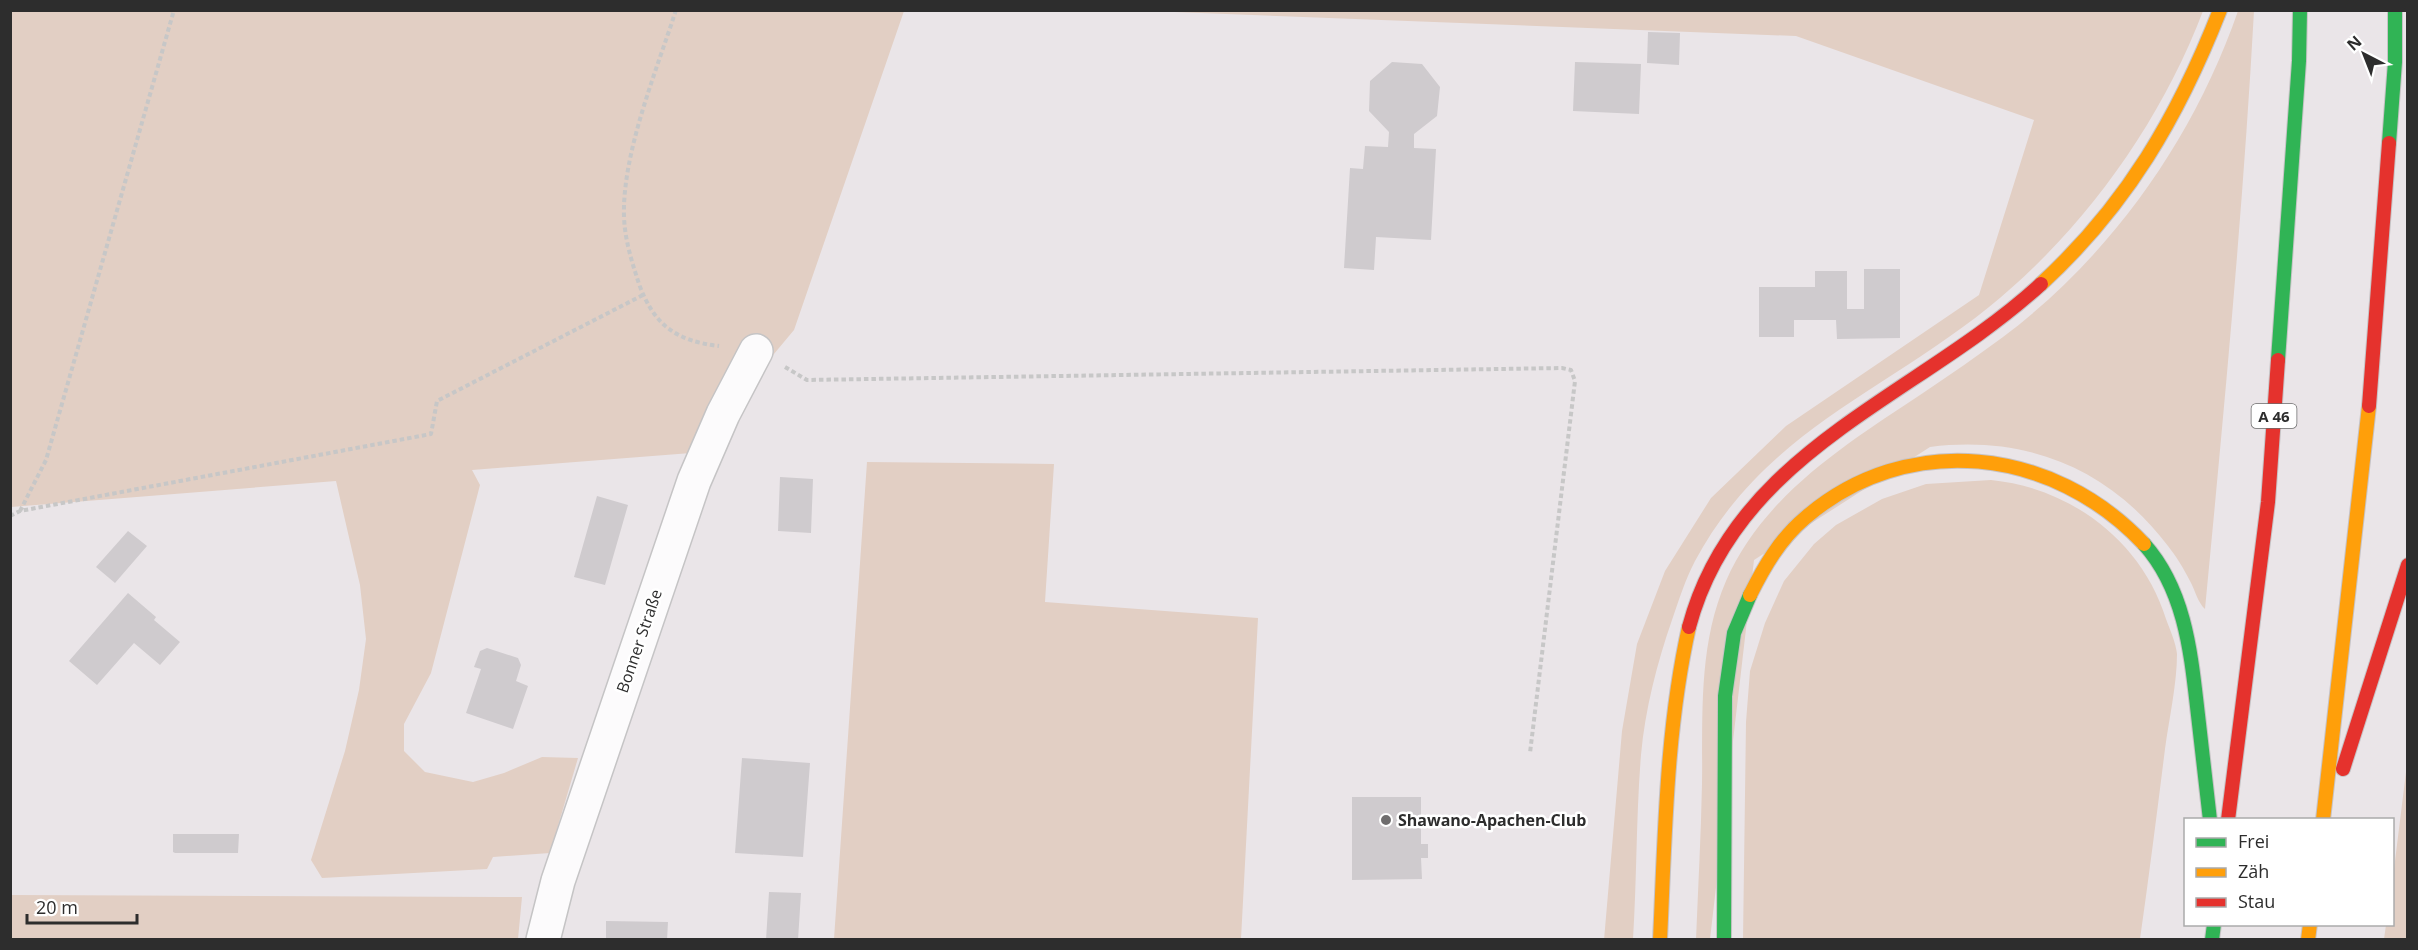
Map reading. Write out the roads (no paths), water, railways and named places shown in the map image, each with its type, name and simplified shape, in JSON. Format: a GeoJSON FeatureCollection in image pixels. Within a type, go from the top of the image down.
{"type":"FeatureCollection","features":[{"type":"Feature","properties":{"kind":"highway"},"geometry":{"type":"LineString","coordinates":[[1660,939],[1671,733],[1685,639],[1706,578],[1732,531],[1768,488],[1811,451],[2002,317],[2059,267],[2108,212],[2156,145],[2200,62],[2220,10]]}},
{"type":"Feature","properties":{"kind":"highway","name":"A 46"},"geometry":{"type":"LineString","coordinates":[[2228,818],[2268,502],[2300,61],[2300,10]]}},
{"type":"Feature","properties":{"kind":"highway"},"geometry":{"type":"LineString","coordinates":[[2323,818],[2370,393],[2395,62],[2395,10]]}},
{"type":"Feature","properties":{"kind":"highway"},"geometry":{"type":"LineString","coordinates":[[1724,939],[1724,727],[1727,666],[1741,612],[1763,566],[1801,520],[1841,489],[1882,470],[1933,461],[1987,459],[2038,471],[2085,494],[2123,523],[2156,559],[2173,590],[2190,638],[2210,818]]}},
{"type":"Feature","properties":{"kind":"highway"},"geometry":{"type":"LineString","coordinates":[[2328,818],[2408,565]]}},
{"type":"Feature","properties":{"kind":"street","name":"Bonner Straße"},"geometry":{"type":"LineString","coordinates":[[543,939],[558,881],[694,481],[713,435],[756,351]]}},
{"type":"Feature","properties":{"kind":"place","name":"Shawano-Apachen-Club"},"geometry":{"type":"Point","coordinates":[1386,820]}}]}
